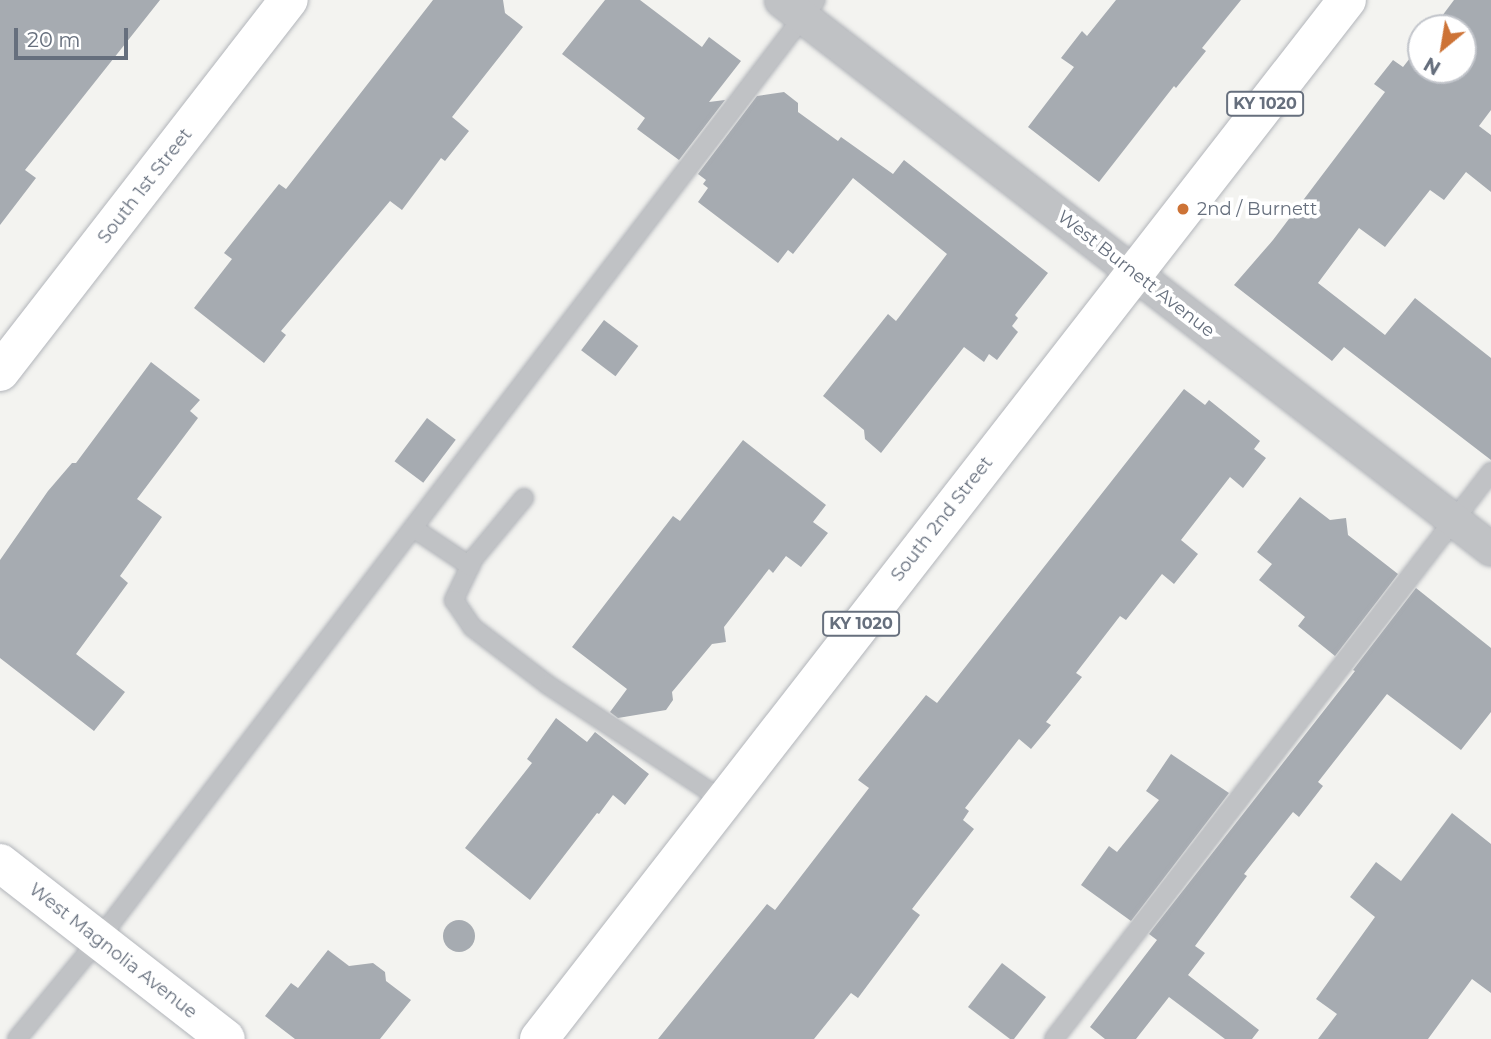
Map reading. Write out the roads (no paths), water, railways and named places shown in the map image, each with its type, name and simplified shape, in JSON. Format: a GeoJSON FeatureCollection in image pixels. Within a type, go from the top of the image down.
{"type":"FeatureCollection","features":[{"type":"Feature","properties":{"kind":"main road","name":"South 1st Street"},"geometry":{"type":"LineString","coordinates":[[0,372],[289,0]]}},
{"type":"Feature","properties":{"kind":"main road","name":"South 2nd Street"},"geometry":{"type":"LineString","coordinates":[[539,1039],[1347,0]]}},
{"type":"Feature","properties":{"kind":"main road","name":"West Magnolia Avenue"},"geometry":{"type":"LineString","coordinates":[[0,863],[226,1039]]}},
{"type":"Feature","properties":{"kind":"street","name":"West Burnett Avenue"},"geometry":{"type":"LineString","coordinates":[[800,6],[1134,272],[1491,549]]}},
{"type":"Feature","properties":{"kind":"lane"},"geometry":{"type":"LineString","coordinates":[[18,1039],[99,939],[413,528],[800,6]]}},
{"type":"Feature","properties":{"kind":"lane"},"geometry":{"type":"LineString","coordinates":[[1054,1039],[1491,472]]}},
{"type":"Feature","properties":{"kind":"lane"},"geometry":{"type":"LineString","coordinates":[[524,498],[470,566],[454,600],[472,627],[548,685],[724,801]]}},
{"type":"Feature","properties":{"kind":"lane"},"geometry":{"type":"LineString","coordinates":[[413,528],[470,566]]}},
{"type":"Feature","properties":{"kind":"place","name":"2nd / Burnett"},"geometry":{"type":"Point","coordinates":[1183,209]}}]}
